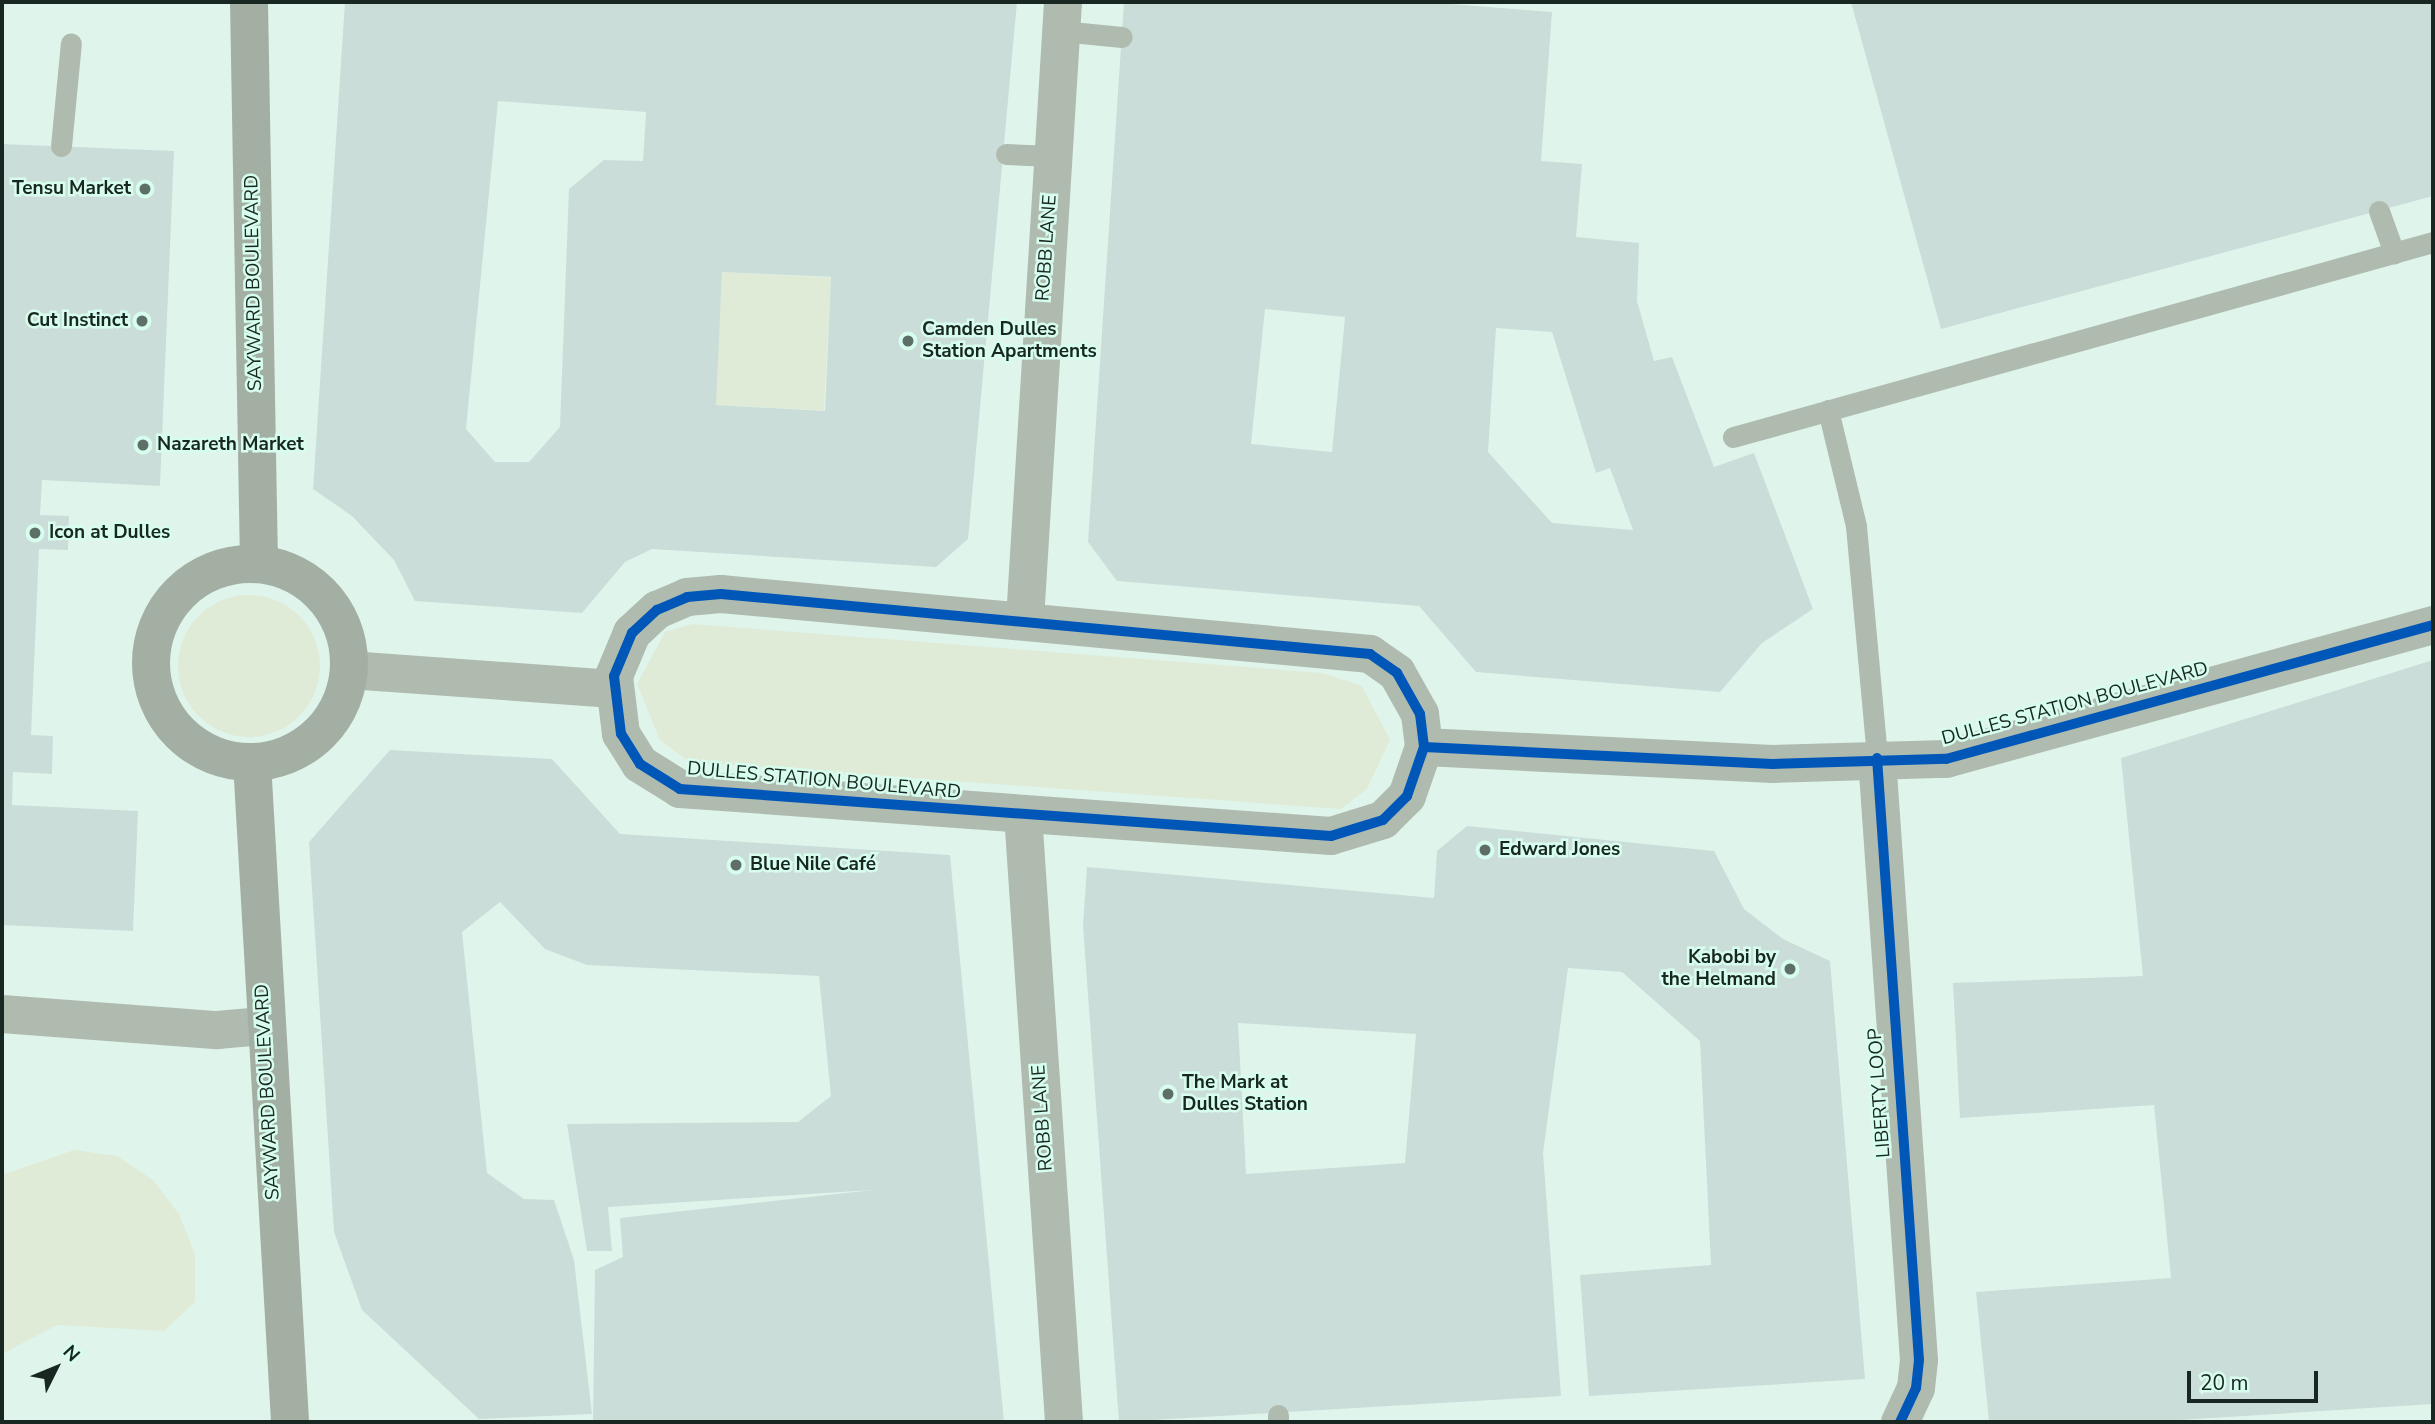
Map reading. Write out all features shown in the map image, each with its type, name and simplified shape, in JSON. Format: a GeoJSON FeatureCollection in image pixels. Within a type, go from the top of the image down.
{"type":"FeatureCollection","features":[{"type":"Feature","properties":{"kind":"street","name":"SAYWARD BOULEVARD"},"geometry":{"type":"LineString","coordinates":[[249,2],[259,564]]}},
{"type":"Feature","properties":{"kind":"street","name":"ROBB LANE"},"geometry":{"type":"LineString","coordinates":[[1025,620],[1062,16]]}},
{"type":"Feature","properties":{"kind":"street"},"geometry":{"type":"LineString","coordinates":[[259,564],[289,571],[328,603],[347,639],[349,670],[343,698],[308,744],[252,762],[220,757],[184,735],[155,691],[150,659],[157,627],[173,599],[197,578],[227,565],[259,564]]}},
{"type":"Feature","properties":{"kind":"street","name":"DULLES STATION BOULEVARD"},"geometry":{"type":"LineString","coordinates":[[687,597],[1025,620],[1370,654],[1397,673],[1420,714],[1424,747],[1406,796],[1383,820],[1352,833],[1023,814],[680,789],[634,754],[621,734],[613,689],[632,634],[657,610],[687,597]]}},
{"type":"Feature","properties":{"kind":"street","name":"DULLES STATION BOULEVARD"},"geometry":{"type":"LineString","coordinates":[[1424,747],[1773,764],[1877,758],[1946,759],[2433,625]]}},
{"type":"Feature","properties":{"kind":"street"},"geometry":{"type":"LineString","coordinates":[[349,670],[613,689]]}},
{"type":"Feature","properties":{"kind":"street","name":"LIBERTY LOOP"},"geometry":{"type":"LineString","coordinates":[[1877,758],[1919,1360],[1916,1388],[1900,1422]]}},
{"type":"Feature","properties":{"kind":"street","name":"SAYWARD BOULEVARD"},"geometry":{"type":"LineString","coordinates":[[252,762],[264,1027],[290,1422]]}},
{"type":"Feature","properties":{"kind":"street","name":"ROBB LANE"},"geometry":{"type":"LineString","coordinates":[[1023,814],[1064,1422]]}},
{"type":"Feature","properties":{"kind":"street"},"geometry":{"type":"LineString","coordinates":[[2,1014],[217,1030],[264,1027]]}},
{"type":"Feature","properties":{"kind":"lane"},"geometry":{"type":"LineString","coordinates":[[1062,16],[1122,37]]}},
{"type":"Feature","properties":{"kind":"lane"},"geometry":{"type":"LineString","coordinates":[[61,146],[71,43]]}},
{"type":"Feature","properties":{"kind":"lane"},"geometry":{"type":"LineString","coordinates":[[1006,154],[1053,156]]}},
{"type":"Feature","properties":{"kind":"lane"},"geometry":{"type":"LineString","coordinates":[[2379,211],[2394,253]]}},
{"type":"Feature","properties":{"kind":"lane"},"geometry":{"type":"LineString","coordinates":[[1733,437],[2433,242]]}},
{"type":"Feature","properties":{"kind":"lane"},"geometry":{"type":"LineString","coordinates":[[1828,410],[1856,526],[1877,758]]}},
{"type":"Feature","properties":{"kind":"green space"},"geometry":{"type":"Polygon","coordinates":[[[722,272],[831,278],[824,411],[715,405],[722,272]]]}},
{"type":"Feature","properties":{"kind":"green space"},"geometry":{"type":"Polygon","coordinates":[[[249,595],[276,600],[299,616],[315,639],[320,666],[315,693],[299,716],[276,732],[249,737],[222,732],[199,716],[183,693],[178,666],[183,639],[199,616],[222,600],[249,595]]]}},
{"type":"Feature","properties":{"kind":"green space"},"geometry":{"type":"Polygon","coordinates":[[[692,624],[1323,673],[1362,686],[1390,740],[1367,789],[1341,809],[689,762],[660,740],[637,684],[665,632],[692,624]]]}},
{"type":"Feature","properties":{"kind":"green space"},"geometry":{"type":"Polygon","coordinates":[[[74,1150],[117,1156],[153,1180],[179,1214],[195,1254],[195,1302],[164,1331],[57,1325],[2,1354],[2,1175],[74,1150]]]}},
{"type":"Feature","properties":{"kind":"building","name":"Camden Dulles Station Apartments"},"geometry":{"type":"Polygon","coordinates":[[[345,2],[1017,2],[968,539],[936,567],[652,549],[625,562],[582,613],[415,601],[394,560],[352,516],[313,489],[345,2]],[[498,101],[466,429],[495,462],[529,462],[560,427],[569,189],[604,160],[643,161],[646,112],[498,101]],[[722,272],[716,405],[825,411],[831,277],[722,272]]]}},
{"type":"Feature","properties":{"kind":"building","name":"Camden Dulles Station Apartments"},"geometry":{"type":"Polygon","coordinates":[[[1124,2],[1426,2],[1552,12],[1541,161],[1582,164],[1576,237],[1639,243],[1637,301],[1654,361],[1672,357],[1714,467],[1754,453],[1813,609],[1762,643],[1720,692],[1476,672],[1419,606],[1117,581],[1088,542],[1124,2]],[[1265,309],[1251,444],[1332,452],[1345,317],[1265,309]],[[1496,328],[1488,452],[1552,523],[1633,530],[1610,468],[1596,473],[1552,332],[1496,328]]]}},
{"type":"Feature","properties":{"kind":"building"},"geometry":{"type":"Polygon","coordinates":[[[1851,2],[2433,2],[2433,196],[1941,329],[1851,2]]]}},
{"type":"Feature","properties":{"kind":"building","name":"Icon at Dulles"},"geometry":{"type":"Polygon","coordinates":[[[2,144],[174,151],[160,486],[42,480],[40,515],[69,516],[68,550],[39,549],[31,735],[53,736],[52,774],[13,772],[12,805],[138,811],[133,931],[2,925],[2,144]]]}},
{"type":"Feature","properties":{"kind":"building"},"geometry":{"type":"Polygon","coordinates":[[[2433,660],[2433,1404],[2147,1422],[1989,1422],[1976,1292],[2171,1278],[2154,1105],[1960,1118],[1953,983],[2143,976],[2121,758],[2433,660]]]}},
{"type":"Feature","properties":{"kind":"building"},"geometry":{"type":"Polygon","coordinates":[[[390,750],[552,759],[620,834],[950,855],[1004,1422],[593,1422],[595,1270],[623,1257],[620,1218],[873,1190],[608,1207],[612,1251],[587,1251],[567,1124],[798,1122],[831,1096],[819,976],[587,965],[545,949],[500,902],[462,932],[487,1173],[524,1199],[554,1200],[574,1260],[592,1414],[479,1419],[362,1310],[334,1232],[309,842],[390,750]]]}},
{"type":"Feature","properties":{"kind":"building"},"geometry":{"type":"Polygon","coordinates":[[[1467,826],[1714,851],[1744,909],[1783,939],[1830,961],[1865,1379],[1589,1396],[1580,1275],[1711,1265],[1700,1041],[1622,972],[1568,968],[1543,1153],[1561,1396],[1119,1422],[1083,926],[1087,867],[1434,898],[1437,851],[1467,826]],[[1238,1023],[1246,1174],[1405,1163],[1416,1034],[1238,1023]]]}},
{"type":"Feature","properties":{"kind":"cycle path"},"geometry":{"type":"LineString","coordinates":[[721,594],[1370,654],[1397,673],[1420,714],[1424,747],[1407,796],[1383,820],[1331,836],[680,789],[640,764],[621,734],[614,676],[632,633],[657,610],[687,597],[721,594]]}},
{"type":"Feature","properties":{"kind":"cycle path"},"geometry":{"type":"LineString","coordinates":[[1424,747],[1773,764],[1946,759],[2433,625]]}},
{"type":"Feature","properties":{"kind":"cycle path"},"geometry":{"type":"LineString","coordinates":[[1877,758],[1919,1360],[1916,1388],[1900,1422]]}},
{"type":"Feature","properties":{"kind":"place","name":"Tensu Market"},"geometry":{"type":"Point","coordinates":[145,189]}},
{"type":"Feature","properties":{"kind":"place","name":"Cut Instinct"},"geometry":{"type":"Point","coordinates":[142,321]}},
{"type":"Feature","properties":{"kind":"place","name":"Camden Dulles Station Apartments"},"geometry":{"type":"Point","coordinates":[908,341]}},
{"type":"Feature","properties":{"kind":"place","name":"Nazareth Market"},"geometry":{"type":"Point","coordinates":[143,445]}},
{"type":"Feature","properties":{"kind":"place","name":"Icon at Dulles"},"geometry":{"type":"Point","coordinates":[35,533]}},
{"type":"Feature","properties":{"kind":"place","name":"Edward Jones"},"geometry":{"type":"Point","coordinates":[1485,850]}},
{"type":"Feature","properties":{"kind":"place","name":"Blue Nile Café"},"geometry":{"type":"Point","coordinates":[736,865]}},
{"type":"Feature","properties":{"kind":"place","name":"Kabobi by the Helmand"},"geometry":{"type":"Point","coordinates":[1790,969]}},
{"type":"Feature","properties":{"kind":"place","name":"The Mark at Dulles Station"},"geometry":{"type":"Point","coordinates":[1168,1094]}}]}
